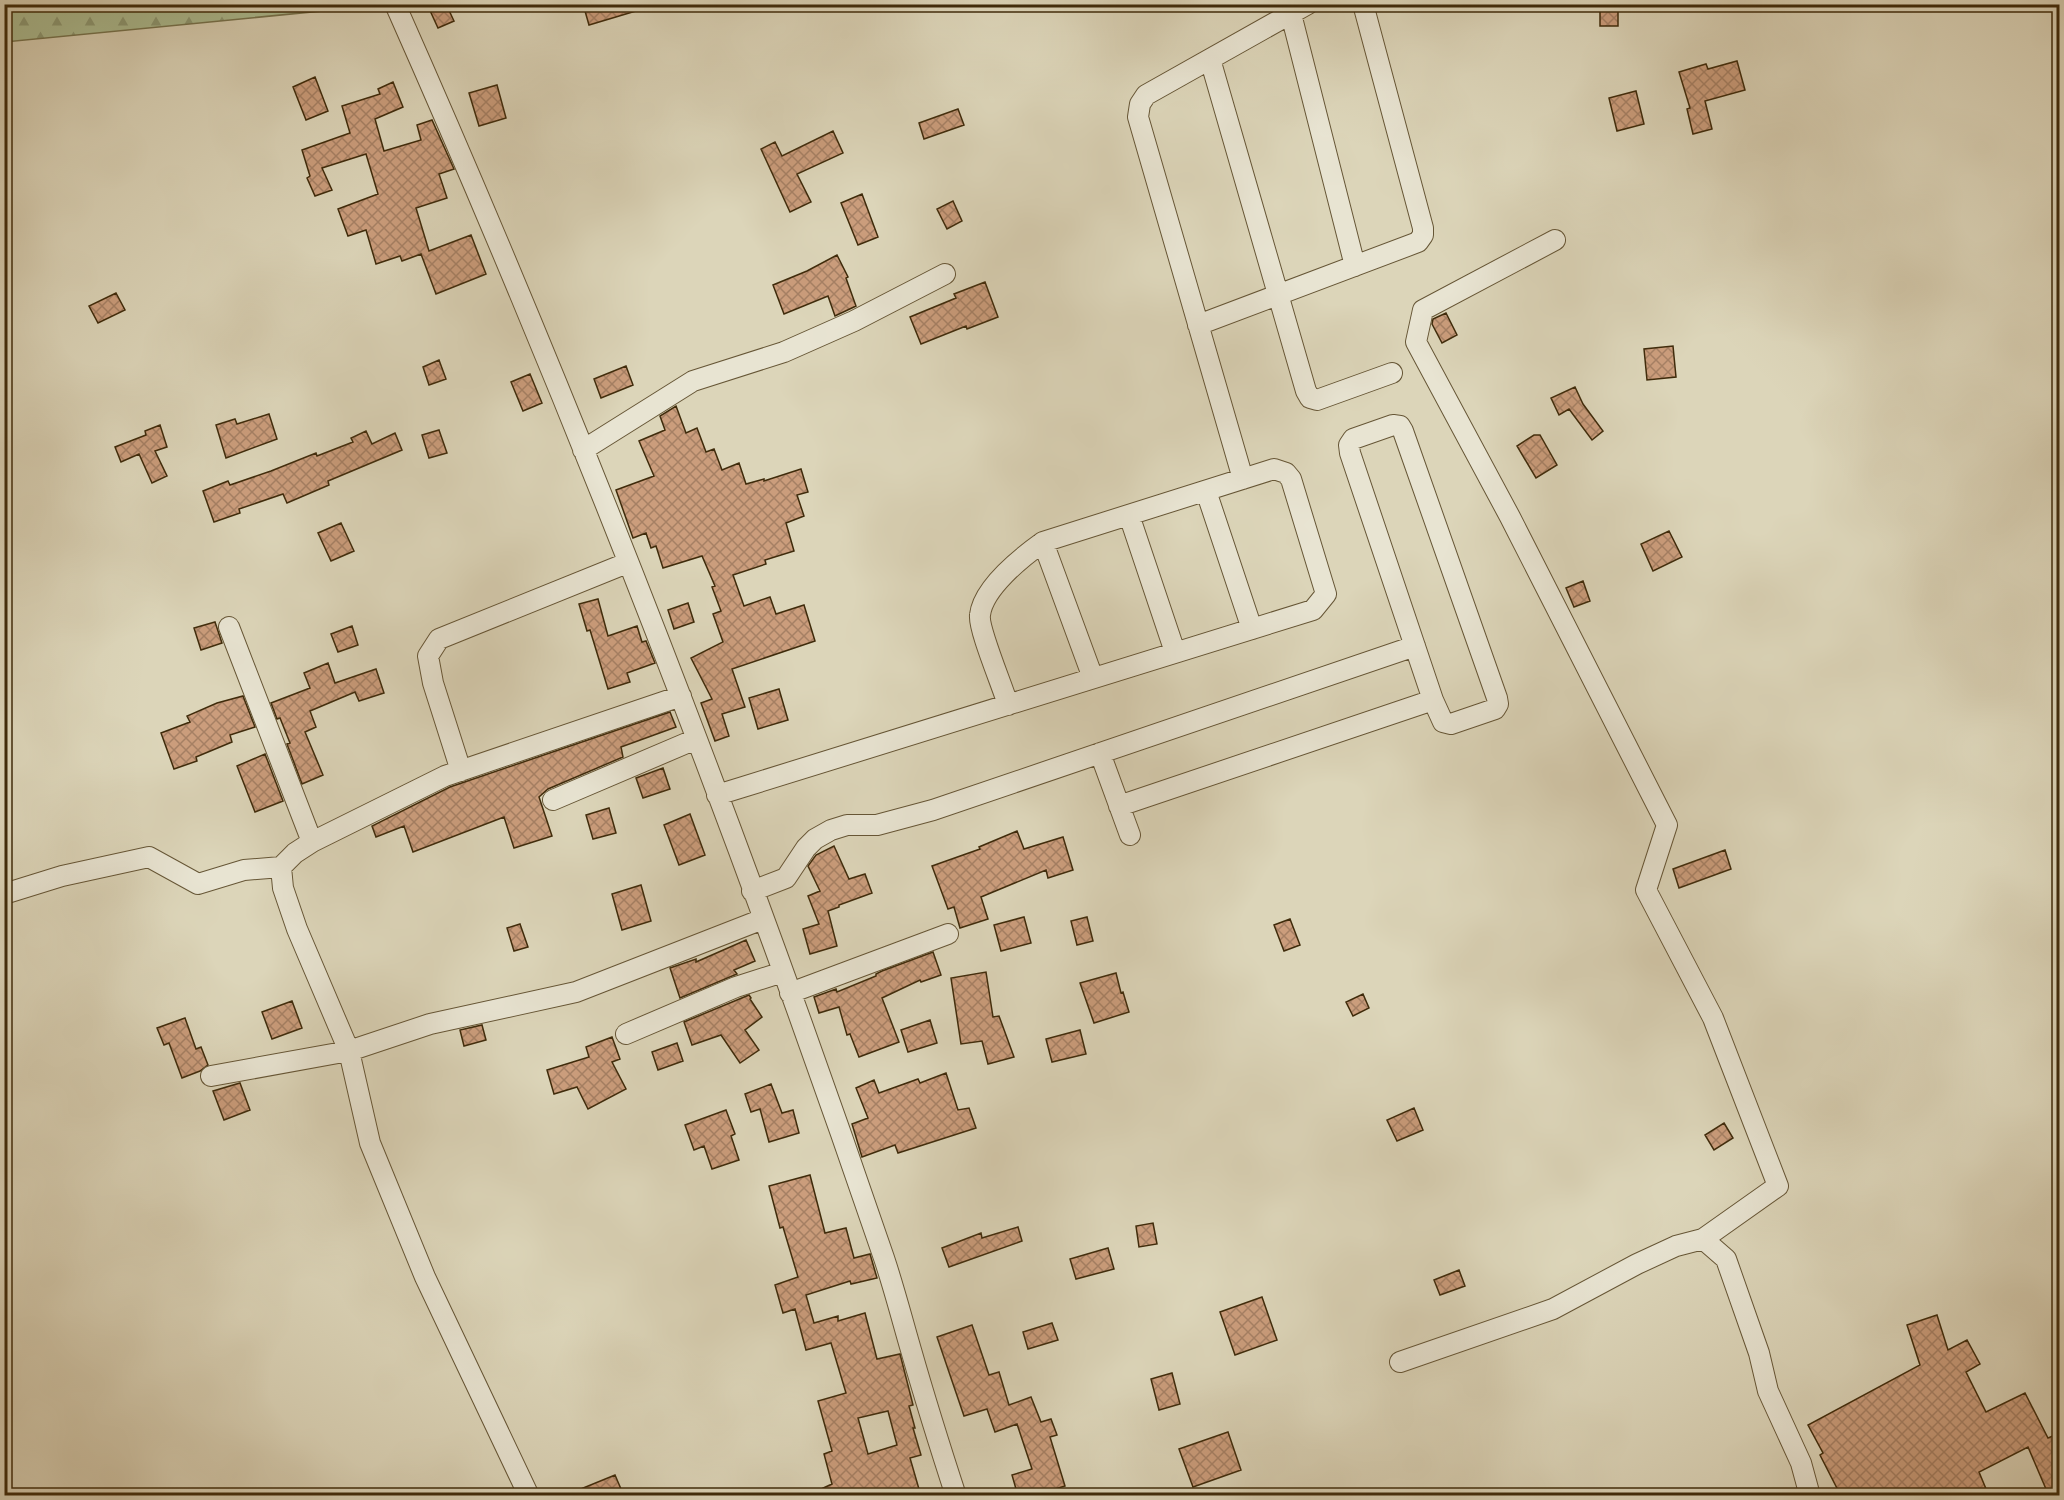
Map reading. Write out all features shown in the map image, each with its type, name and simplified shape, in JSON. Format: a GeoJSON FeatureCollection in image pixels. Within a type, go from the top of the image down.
{"type":"FeatureCollection","features":[{"type":"Feature","properties":{"kind":"street"},"geometry":{"type":"LineString","coordinates":[[395,4],[459,148],[681,696],[783,972],[886,1263],[956,1496]]}},
{"type":"Feature","properties":{"kind":"street"},"geometry":{"type":"LineString","coordinates":[[1198,325],[1418,242],[1423,236],[1424,228],[1363,4]]}},
{"type":"Feature","properties":{"kind":"street"},"geometry":{"type":"LineString","coordinates":[[1243,479],[1138,117],[1140,104],[1146,95],[1299,9],[1355,266]]}},
{"type":"Feature","properties":{"kind":"street"},"geometry":{"type":"LineString","coordinates":[[1210,60],[1277,295],[1310,398],[1317,400],[1392,373]]}},
{"type":"Feature","properties":{"kind":"street"},"geometry":{"type":"LineString","coordinates":[[1400,1362],[1553,1309],[1637,1264],[1676,1246],[1703,1239],[1778,1186],[1713,1018],[1646,890],[1666,825],[1510,517],[1416,342],[1423,310],[1555,240]]}},
{"type":"Feature","properties":{"kind":"street"},"geometry":{"type":"LineString","coordinates":[[583,450],[693,381],[784,352],[854,321],[945,274]]}},
{"type":"Feature","properties":{"kind":"street"},"geometry":{"type":"LineString","coordinates":[[1393,425],[1400,426],[1403,431],[1497,698],[1498,704],[1495,709],[1451,724],[1443,722],[1415,646],[1349,445],[1353,439],[1393,425]]}},
{"type":"Feature","properties":{"kind":"street"},"geometry":{"type":"LineString","coordinates":[[717,795],[1008,705],[1175,652],[1313,610],[1326,594],[1291,479],[1286,473],[1274,470],[1206,490],[1043,542],[1013,564],[986,598],[980,616],[982,631],[1008,705]]}},
{"type":"Feature","properties":{"kind":"street"},"geometry":{"type":"LineString","coordinates":[[1206,490],[1252,629]]}},
{"type":"Feature","properties":{"kind":"street"},"geometry":{"type":"LineString","coordinates":[[1129,515],[1175,652]]}},
{"type":"Feature","properties":{"kind":"street"},"geometry":{"type":"LineString","coordinates":[[1043,542],[1094,678]]}},
{"type":"Feature","properties":{"kind":"street"},"geometry":{"type":"LineString","coordinates":[[461,771],[433,683],[428,656],[439,639],[627,563]]}},
{"type":"Feature","properties":{"kind":"street"},"geometry":{"type":"LineString","coordinates":[[229,627],[312,842]]}},
{"type":"Feature","properties":{"kind":"street"},"geometry":{"type":"LineString","coordinates":[[752,891],[786,878],[815,838],[831,830],[847,825],[877,825],[933,810],[1415,646]]}},
{"type":"Feature","properties":{"kind":"street"},"geometry":{"type":"LineString","coordinates":[[4,894],[62,876],[149,857],[198,884],[244,870],[281,867],[295,853],[312,842],[445,776],[681,696]]}},
{"type":"Feature","properties":{"kind":"street"},"geometry":{"type":"LineString","coordinates":[[1119,806],[1434,700]]}},
{"type":"Feature","properties":{"kind":"street"},"geometry":{"type":"LineString","coordinates":[[554,800],[696,739]]}},
{"type":"Feature","properties":{"kind":"street"},"geometry":{"type":"LineString","coordinates":[[1101,753],[1130,835]]}},
{"type":"Feature","properties":{"kind":"street"},"geometry":{"type":"LineString","coordinates":[[281,867],[283,888],[297,929],[350,1052],[370,1143],[426,1277],[529,1496]]}},
{"type":"Feature","properties":{"kind":"street"},"geometry":{"type":"LineString","coordinates":[[211,1076],[350,1052],[430,1024],[576,992],[763,919]]}},
{"type":"Feature","properties":{"kind":"street"},"geometry":{"type":"LineString","coordinates":[[790,993],[948,934]]}},
{"type":"Feature","properties":{"kind":"street"},"geometry":{"type":"LineString","coordinates":[[626,1034],[736,987],[783,972]]}},
{"type":"Feature","properties":{"kind":"street"},"geometry":{"type":"LineString","coordinates":[[1703,1239],[1726,1259],[1759,1353],[1768,1391],[1801,1463],[1810,1496]]}},
{"type":"Feature","properties":{"kind":"green space"},"geometry":{"type":"Polygon","coordinates":[[[5,4],[383,4],[383,5],[5,42],[5,4]]]}},
{"type":"Feature","properties":{"kind":"building"},"geometry":{"type":"Polygon","coordinates":[[[427,4],[446,4],[454,21],[438,28],[427,4]]]}},
{"type":"Feature","properties":{"kind":"building"},"geometry":{"type":"Polygon","coordinates":[[[583,4],[645,4],[646,8],[589,25],[583,4]]]}},
{"type":"Feature","properties":{"kind":"building"},"geometry":{"type":"Polygon","coordinates":[[[1600,7],[1618,7],[1618,26],[1600,26],[1600,7]]]}},
{"type":"Feature","properties":{"kind":"building"},"geometry":{"type":"Polygon","coordinates":[[[1737,61],[1745,90],[1705,101],[1712,129],[1693,134],[1687,109],[1690,108],[1679,72],[1706,64],[1708,69],[1737,61]]]}},
{"type":"Feature","properties":{"kind":"building"},"geometry":{"type":"Polygon","coordinates":[[[315,77],[328,111],[306,120],[293,87],[315,77]]]}},
{"type":"Feature","properties":{"kind":"building"},"geometry":{"type":"Polygon","coordinates":[[[393,82],[403,107],[375,119],[384,151],[421,140],[417,125],[432,120],[454,169],[439,174],[447,198],[416,208],[429,251],[471,235],[486,274],[436,294],[421,254],[402,261],[400,256],[376,264],[366,230],[348,236],[338,209],[378,194],[366,154],[322,168],[332,190],[315,196],[307,178],[310,176],[302,150],[350,133],[342,106],[380,94],[378,89],[393,82]]]}},
{"type":"Feature","properties":{"kind":"building"},"geometry":{"type":"Polygon","coordinates":[[[497,85],[506,118],[479,126],[469,93],[497,85]]]}},
{"type":"Feature","properties":{"kind":"building"},"geometry":{"type":"Polygon","coordinates":[[[1636,91],[1644,124],[1617,131],[1609,98],[1636,91]]]}},
{"type":"Feature","properties":{"kind":"building"},"geometry":{"type":"Polygon","coordinates":[[[958,109],[964,125],[924,139],[919,123],[958,109]]]}},
{"type":"Feature","properties":{"kind":"building"},"geometry":{"type":"Polygon","coordinates":[[[833,131],[843,153],[797,174],[811,202],[790,212],[761,149],[775,142],[782,156],[833,131]]]}},
{"type":"Feature","properties":{"kind":"building"},"geometry":{"type":"Polygon","coordinates":[[[862,194],[878,237],[858,245],[841,203],[862,194]]]}},
{"type":"Feature","properties":{"kind":"building"},"geometry":{"type":"Polygon","coordinates":[[[953,201],[962,221],[947,229],[937,209],[953,201]]]}},
{"type":"Feature","properties":{"kind":"building"},"geometry":{"type":"Polygon","coordinates":[[[837,255],[848,277],[846,278],[856,306],[835,316],[828,296],[784,314],[773,285],[837,255]]]}},
{"type":"Feature","properties":{"kind":"building"},"geometry":{"type":"Polygon","coordinates":[[[985,282],[998,317],[967,329],[966,326],[921,344],[910,317],[956,298],[954,294],[985,282]]]}},
{"type":"Feature","properties":{"kind":"building"},"geometry":{"type":"Polygon","coordinates":[[[116,293],[125,310],[98,323],[89,306],[116,293]]]}},
{"type":"Feature","properties":{"kind":"building"},"geometry":{"type":"Polygon","coordinates":[[[1446,313],[1457,335],[1442,343],[1432,324],[1433,319],[1446,313]]]}},
{"type":"Feature","properties":{"kind":"building"},"geometry":{"type":"Polygon","coordinates":[[[1673,346],[1676,377],[1647,380],[1644,349],[1673,346]]]}},
{"type":"Feature","properties":{"kind":"building"},"geometry":{"type":"Polygon","coordinates":[[[439,360],[446,379],[429,385],[423,367],[439,360]]]}},
{"type":"Feature","properties":{"kind":"building"},"geometry":{"type":"Polygon","coordinates":[[[626,366],[633,385],[601,398],[594,379],[626,366]]]}},
{"type":"Feature","properties":{"kind":"building"},"geometry":{"type":"Polygon","coordinates":[[[530,374],[542,403],[523,411],[511,382],[530,374]]]}},
{"type":"Feature","properties":{"kind":"building"},"geometry":{"type":"Polygon","coordinates":[[[1575,387],[1583,404],[1603,431],[1592,440],[1569,409],[1559,415],[1551,398],[1575,387]]]}},
{"type":"Feature","properties":{"kind":"building"},"geometry":{"type":"Polygon","coordinates":[[[676,406],[686,433],[697,428],[706,452],[714,449],[722,470],[739,463],[746,484],[764,479],[764,481],[801,469],[808,492],[797,495],[804,516],[786,523],[794,551],[765,560],[766,564],[733,575],[744,606],[770,597],[776,614],[804,605],[815,641],[732,669],[745,707],[722,714],[729,736],[715,741],[701,703],[712,699],[691,658],[723,642],[713,614],[721,611],[712,587],[715,586],[702,556],[663,568],[656,546],[651,548],[646,533],[633,538],[616,490],[654,476],[639,441],[665,430],[660,416],[676,406]]]}},
{"type":"Feature","properties":{"kind":"building"},"geometry":{"type":"Polygon","coordinates":[[[269,414],[277,439],[226,458],[216,425],[235,419],[237,424],[269,414]]]}},
{"type":"Feature","properties":{"kind":"building"},"geometry":{"type":"Polygon","coordinates":[[[160,425],[167,447],[155,451],[167,476],[152,483],[139,454],[121,462],[115,447],[146,435],[145,431],[160,425]]]}},
{"type":"Feature","properties":{"kind":"building"},"geometry":{"type":"Polygon","coordinates":[[[439,430],[447,453],[429,458],[422,435],[439,430]]]}},
{"type":"Feature","properties":{"kind":"building"},"geometry":{"type":"Polygon","coordinates":[[[366,431],[372,444],[395,433],[402,450],[328,481],[329,485],[287,503],[283,494],[239,509],[240,513],[214,522],[203,491],[228,481],[230,485],[316,453],[317,456],[353,442],[351,438],[366,431]]]}},
{"type":"Feature","properties":{"kind":"building"},"geometry":{"type":"Polygon","coordinates":[[[1534,435],[1540,435],[1557,465],[1536,478],[1517,446],[1534,435]]]}},
{"type":"Feature","properties":{"kind":"building"},"geometry":{"type":"Polygon","coordinates":[[[341,523],[354,551],[331,561],[318,533],[341,523]]]}},
{"type":"Feature","properties":{"kind":"building"},"geometry":{"type":"Polygon","coordinates":[[[1669,531],[1682,557],[1653,571],[1641,544],[1669,531]]]}},
{"type":"Feature","properties":{"kind":"building"},"geometry":{"type":"Polygon","coordinates":[[[1583,581],[1590,601],[1574,607],[1566,588],[1583,581]]]}},
{"type":"Feature","properties":{"kind":"building"},"geometry":{"type":"Polygon","coordinates":[[[598,599],[608,636],[637,626],[642,642],[646,641],[655,663],[627,673],[630,682],[608,689],[590,630],[587,631],[579,604],[598,599]]]}},
{"type":"Feature","properties":{"kind":"building"},"geometry":{"type":"Polygon","coordinates":[[[688,603],[694,622],[674,629],[668,610],[688,603]]]}},
{"type":"Feature","properties":{"kind":"building"},"geometry":{"type":"Polygon","coordinates":[[[215,622],[222,643],[201,650],[194,628],[215,622]]]}},
{"type":"Feature","properties":{"kind":"building"},"geometry":{"type":"Polygon","coordinates":[[[352,626],[358,645],[338,652],[331,634],[352,626]]]}},
{"type":"Feature","properties":{"kind":"building"},"geometry":{"type":"Polygon","coordinates":[[[328,663],[335,683],[376,669],[384,693],[359,701],[355,692],[310,711],[316,727],[305,732],[323,775],[302,784],[287,744],[290,743],[271,703],[310,688],[304,673],[328,663]]]}},
{"type":"Feature","properties":{"kind":"building"},"geometry":{"type":"Polygon","coordinates":[[[779,689],[788,720],[758,729],[749,698],[779,689]]]}},
{"type":"Feature","properties":{"kind":"building"},"geometry":{"type":"Polygon","coordinates":[[[243,696],[255,727],[230,735],[232,742],[196,757],[197,761],[174,769],[161,733],[190,722],[187,716],[217,703],[243,696]]]}},
{"type":"Feature","properties":{"kind":"building"},"geometry":{"type":"Polygon","coordinates":[[[670,712],[676,727],[621,747],[623,757],[548,789],[539,797],[552,836],[514,848],[504,817],[413,852],[404,826],[376,837],[372,826],[450,787],[670,712]]]}},
{"type":"Feature","properties":{"kind":"building"},"geometry":{"type":"Polygon","coordinates":[[[265,754],[283,801],[255,812],[237,766],[265,754]]]}},
{"type":"Feature","properties":{"kind":"building"},"geometry":{"type":"Polygon","coordinates":[[[663,768],[670,789],[643,798],[636,778],[663,768]]]}},
{"type":"Feature","properties":{"kind":"building"},"geometry":{"type":"Polygon","coordinates":[[[609,808],[616,833],[593,839],[586,815],[609,808]]]}},
{"type":"Feature","properties":{"kind":"building"},"geometry":{"type":"Polygon","coordinates":[[[690,814],[705,855],[679,865],[664,825],[690,814]]]}},
{"type":"Feature","properties":{"kind":"building"},"geometry":{"type":"Polygon","coordinates":[[[1017,831],[1024,849],[1063,837],[1073,870],[1048,878],[1046,870],[981,897],[988,919],[960,928],[954,907],[948,909],[932,866],[980,849],[979,847],[1017,831]]]}},
{"type":"Feature","properties":{"kind":"building"},"geometry":{"type":"Polygon","coordinates":[[[834,846],[849,879],[865,874],[872,893],[828,911],[837,946],[810,954],[803,929],[819,924],[808,896],[820,891],[808,866],[816,855],[834,846]]]}},
{"type":"Feature","properties":{"kind":"building"},"geometry":{"type":"Polygon","coordinates":[[[1725,850],[1731,869],[1679,888],[1673,869],[1725,850]]]}},
{"type":"Feature","properties":{"kind":"building"},"geometry":{"type":"Polygon","coordinates":[[[641,885],[651,921],[622,930],[612,894],[641,885]]]}},
{"type":"Feature","properties":{"kind":"building"},"geometry":{"type":"Polygon","coordinates":[[[1024,917],[1031,943],[1001,951],[994,925],[1024,917]]]}},
{"type":"Feature","properties":{"kind":"building"},"geometry":{"type":"Polygon","coordinates":[[[1087,917],[1093,941],[1077,945],[1071,921],[1087,917]]]}},
{"type":"Feature","properties":{"kind":"building"},"geometry":{"type":"Polygon","coordinates":[[[1290,919],[1300,945],[1284,951],[1274,925],[1290,919]]]}},
{"type":"Feature","properties":{"kind":"building"},"geometry":{"type":"Polygon","coordinates":[[[520,924],[528,947],[514,951],[507,928],[520,924]]]}},
{"type":"Feature","properties":{"kind":"building"},"geometry":{"type":"Polygon","coordinates":[[[746,940],[755,961],[734,970],[737,974],[680,998],[670,968],[696,959],[696,962],[746,940]]]}},
{"type":"Feature","properties":{"kind":"building"},"geometry":{"type":"Polygon","coordinates":[[[933,952],[941,975],[921,982],[920,980],[882,998],[899,1042],[859,1057],[850,1034],[847,1035],[839,1007],[819,1013],[814,997],[836,989],[837,992],[876,976],[882,971],[933,952]]]}},
{"type":"Feature","properties":{"kind":"building"},"geometry":{"type":"Polygon","coordinates":[[[986,972],[993,1017],[999,1016],[1014,1057],[988,1064],[982,1041],[961,1044],[951,978],[986,972]]]}},
{"type":"Feature","properties":{"kind":"building"},"geometry":{"type":"Polygon","coordinates":[[[1116,973],[1129,1012],[1094,1023],[1080,983],[1116,973]]]}},
{"type":"Feature","properties":{"kind":"building"},"geometry":{"type":"Polygon","coordinates":[[[1363,994],[1369,1008],[1353,1016],[1346,1002],[1363,994]]]}},
{"type":"Feature","properties":{"kind":"building"},"geometry":{"type":"Polygon","coordinates":[[[749,995],[762,1017],[745,1030],[759,1050],[740,1063],[721,1035],[692,1045],[684,1022],[749,995]]]}},
{"type":"Feature","properties":{"kind":"building"},"geometry":{"type":"Polygon","coordinates":[[[292,1001],[302,1028],[272,1039],[262,1012],[292,1001]]]}},
{"type":"Feature","properties":{"kind":"building"},"geometry":{"type":"Polygon","coordinates":[[[185,1018],[196,1049],[201,1047],[208,1065],[182,1078],[169,1043],[164,1045],[157,1028],[185,1018]]]}},
{"type":"Feature","properties":{"kind":"building"},"geometry":{"type":"Polygon","coordinates":[[[930,1020],[937,1043],[908,1052],[901,1030],[930,1020]]]}},
{"type":"Feature","properties":{"kind":"building"},"geometry":{"type":"Polygon","coordinates":[[[482,1025],[486,1040],[464,1046],[460,1030],[482,1025]]]}},
{"type":"Feature","properties":{"kind":"building"},"geometry":{"type":"Polygon","coordinates":[[[1080,1030],[1086,1054],[1052,1062],[1046,1039],[1080,1030]]]}},
{"type":"Feature","properties":{"kind":"building"},"geometry":{"type":"Polygon","coordinates":[[[612,1037],[620,1059],[612,1062],[626,1089],[588,1109],[577,1087],[554,1094],[547,1070],[589,1057],[586,1047],[612,1037]]]}},
{"type":"Feature","properties":{"kind":"building"},"geometry":{"type":"Polygon","coordinates":[[[677,1043],[683,1061],[658,1070],[652,1052],[677,1043]]]}},
{"type":"Feature","properties":{"kind":"building"},"geometry":{"type":"Polygon","coordinates":[[[946,1073],[958,1110],[969,1108],[976,1128],[898,1153],[895,1145],[862,1157],[852,1124],[868,1118],[856,1088],[874,1080],[879,1093],[918,1079],[920,1083],[946,1073]]]}},
{"type":"Feature","properties":{"kind":"building"},"geometry":{"type":"Polygon","coordinates":[[[240,1083],[250,1110],[224,1120],[213,1091],[240,1083]]]}},
{"type":"Feature","properties":{"kind":"building"},"geometry":{"type":"Polygon","coordinates":[[[771,1084],[782,1113],[793,1110],[799,1133],[769,1142],[760,1109],[751,1112],[745,1094],[771,1084]]]}},
{"type":"Feature","properties":{"kind":"building"},"geometry":{"type":"Polygon","coordinates":[[[1414,1108],[1423,1130],[1397,1141],[1387,1120],[1414,1108]]]}},
{"type":"Feature","properties":{"kind":"building"},"geometry":{"type":"Polygon","coordinates":[[[726,1110],[735,1134],[731,1136],[739,1160],[712,1169],[704,1146],[694,1150],[685,1125],[726,1110]]]}},
{"type":"Feature","properties":{"kind":"building"},"geometry":{"type":"Polygon","coordinates":[[[1724,1123],[1733,1138],[1714,1150],[1705,1135],[1724,1123]]]}},
{"type":"Feature","properties":{"kind":"building"},"geometry":{"type":"Polygon","coordinates":[[[810,1175],[825,1233],[846,1228],[854,1258],[870,1254],[877,1278],[851,1284],[850,1281],[806,1295],[814,1323],[838,1316],[838,1321],[865,1313],[877,1359],[900,1354],[913,1405],[909,1406],[921,1455],[910,1458],[921,1496],[806,1496],[832,1484],[824,1454],[832,1451],[818,1401],[846,1393],[831,1343],[806,1350],[795,1309],[783,1313],[775,1285],[798,1277],[783,1227],[780,1228],[769,1186],[810,1175]],[[888,1411],[858,1418],[868,1454],[897,1445],[888,1411]]]}},
{"type":"Feature","properties":{"kind":"building"},"geometry":{"type":"Polygon","coordinates":[[[1153,1223],[1157,1244],[1139,1247],[1136,1226],[1153,1223]]]}},
{"type":"Feature","properties":{"kind":"building"},"geometry":{"type":"Polygon","coordinates":[[[1018,1227],[1022,1241],[949,1267],[942,1248],[981,1233],[982,1238],[1018,1227]]]}},
{"type":"Feature","properties":{"kind":"building"},"geometry":{"type":"Polygon","coordinates":[[[1108,1248],[1114,1269],[1076,1279],[1070,1259],[1108,1248]]]}},
{"type":"Feature","properties":{"kind":"building"},"geometry":{"type":"Polygon","coordinates":[[[1459,1270],[1465,1286],[1440,1295],[1434,1280],[1459,1270]]]}},
{"type":"Feature","properties":{"kind":"building"},"geometry":{"type":"Polygon","coordinates":[[[1262,1297],[1277,1340],[1235,1355],[1220,1312],[1262,1297]]]}},
{"type":"Feature","properties":{"kind":"building"},"geometry":{"type":"Polygon","coordinates":[[[1937,1315],[1948,1350],[1967,1340],[1980,1364],[1966,1372],[1986,1412],[2025,1393],[2048,1438],[2060,1433],[2060,1496],[2049,1496],[2028,1447],[1979,1472],[1989,1496],[1841,1496],[1820,1455],[1823,1453],[1808,1425],[1920,1365],[1907,1325],[1937,1315]]]}},
{"type":"Feature","properties":{"kind":"building"},"geometry":{"type":"Polygon","coordinates":[[[1052,1323],[1058,1340],[1028,1349],[1023,1332],[1052,1323]]]}},
{"type":"Feature","properties":{"kind":"building"},"geometry":{"type":"Polygon","coordinates":[[[972,1325],[989,1375],[999,1372],[1009,1405],[1031,1397],[1041,1422],[1051,1419],[1057,1435],[1050,1437],[1065,1486],[1032,1496],[1018,1496],[1012,1475],[1032,1469],[1017,1424],[995,1432],[987,1409],[964,1416],[937,1337],[972,1325]]]}},
{"type":"Feature","properties":{"kind":"building"},"geometry":{"type":"Polygon","coordinates":[[[1172,1373],[1180,1404],[1159,1410],[1151,1379],[1172,1373]]]}},
{"type":"Feature","properties":{"kind":"building"},"geometry":{"type":"Polygon","coordinates":[[[1228,1432],[1241,1470],[1193,1487],[1179,1449],[1228,1432]]]}},
{"type":"Feature","properties":{"kind":"building"},"geometry":{"type":"Polygon","coordinates":[[[615,1475],[624,1496],[566,1496],[566,1495],[615,1475]]]}}]}
